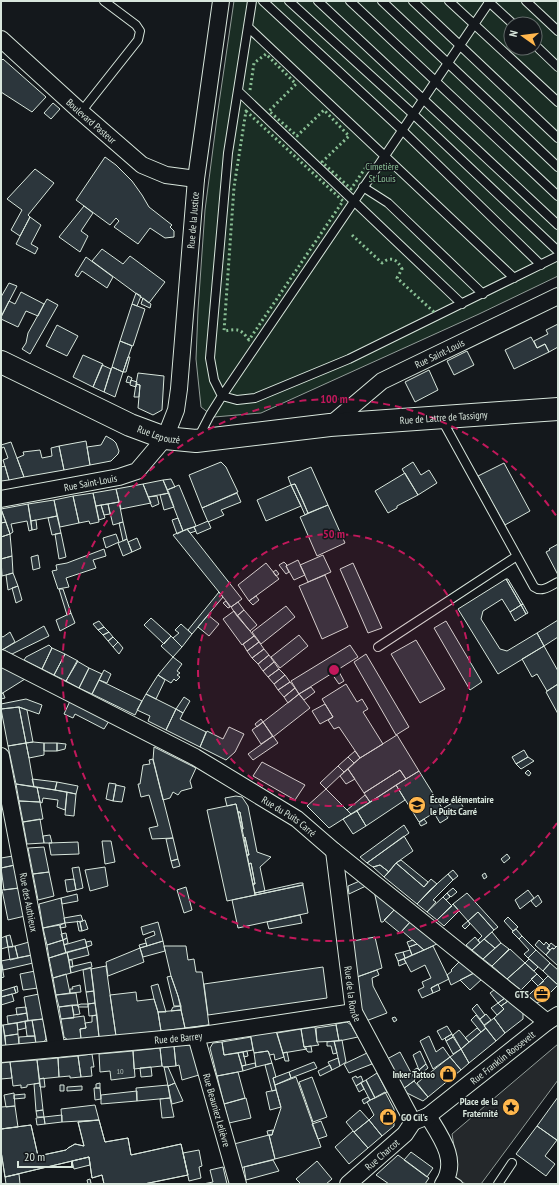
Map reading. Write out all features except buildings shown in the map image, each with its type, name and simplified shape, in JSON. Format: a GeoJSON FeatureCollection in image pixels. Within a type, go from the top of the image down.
{"type":"FeatureCollection","features":[{"type":"Feature","properties":{"kind":"main road","name":"Rue Lepouzé"},"geometry":{"type":"LineString","coordinates":[[1,362],[130,425],[164,438],[196,441],[330,425]]}},
{"type":"Feature","properties":{"kind":"main road","name":"Rue de Lattre de Tassigny"},"geometry":{"type":"LineString","coordinates":[[330,425],[558,409]]}},
{"type":"Feature","properties":{"kind":"street","name":"Rue de la Justice"},"geometry":{"type":"LineString","coordinates":[[164,438],[176,410],[179,388],[196,179],[221,1]]}},
{"type":"Feature","properties":{"kind":"street","name":"Boulevard Pasteur"},"geometry":{"type":"LineString","coordinates":[[1,39],[142,165],[166,174],[196,179]]}},
{"type":"Feature","properties":{"kind":"street","name":"Rue Saint-Louis"},"geometry":{"type":"LineString","coordinates":[[330,425],[382,381],[558,296]]}},
{"type":"Feature","properties":{"kind":"street","name":"Rue Saint-Louis"},"geometry":{"type":"LineString","coordinates":[[1,499],[119,477],[137,471],[164,438]]}},
{"type":"Feature","properties":{"kind":"street","name":"Rue du Puits Carré"},"geometry":{"type":"LineString","coordinates":[[1,658],[195,757],[297,819],[334,851],[552,1018]]}},
{"type":"Feature","properties":{"kind":"street","name":"Rue des Authieux"},"geometry":{"type":"LineString","coordinates":[[1,756],[57,1049]]}},
{"type":"Feature","properties":{"kind":"street","name":"Rue de la Ronde"},"geometry":{"type":"LineString","coordinates":[[334,851],[354,1012],[413,1122]]}},
{"type":"Feature","properties":{"kind":"street","name":"Rue de Barrey"},"geometry":{"type":"LineString","coordinates":[[1,1054],[196,1036],[354,1012]]}},
{"type":"Feature","properties":{"kind":"street","name":"Rue Franklin Roosevelt"},"geometry":{"type":"LineString","coordinates":[[413,1122],[428,1116],[552,1018]]}},
{"type":"Feature","properties":{"kind":"street","name":"Rue Beauniez Lelièvre"},"geometry":{"type":"LineString","coordinates":[[196,1036],[238,1184]]}},
{"type":"Feature","properties":{"kind":"street"},"geometry":{"type":"LineString","coordinates":[[428,1116],[445,1144],[448,1152],[450,1166],[449,1182]]}},
{"type":"Feature","properties":{"kind":"street","name":"Rue Charcot"},"geometry":{"type":"LineString","coordinates":[[348,1184],[405,1134],[413,1122]]}},
{"type":"Feature","properties":{"kind":"lane"},"geometry":{"type":"LineString","coordinates":[[81,112],[138,40],[140,31],[136,25],[104,1]]}},
{"type":"Feature","properties":{"kind":"lane"},"geometry":{"type":"LineString","coordinates":[[252,1],[228,153],[210,358],[214,380],[222,396],[237,400],[254,398],[349,359],[558,256]]}},
{"type":"Feature","properties":{"kind":"lane"},"geometry":{"type":"LineString","coordinates":[[263,1],[402,130],[541,264]]}},
{"type":"Feature","properties":{"kind":"lane"},"geometry":{"type":"LineString","coordinates":[[289,1],[413,114],[558,251]]}},
{"type":"Feature","properties":{"kind":"lane"},"geometry":{"type":"LineString","coordinates":[[318,1],[558,225]]}},
{"type":"Feature","properties":{"kind":"lane"},"geometry":{"type":"LineString","coordinates":[[350,1],[558,196]]}},
{"type":"Feature","properties":{"kind":"lane"},"geometry":{"type":"LineString","coordinates":[[382,1],[558,167]]}},
{"type":"Feature","properties":{"kind":"lane"},"geometry":{"type":"LineString","coordinates":[[413,1],[558,138]]}},
{"type":"Feature","properties":{"kind":"lane"},"geometry":{"type":"LineString","coordinates":[[450,1],[558,102]]}},
{"type":"Feature","properties":{"kind":"lane"},"geometry":{"type":"LineString","coordinates":[[196,441],[222,396],[489,1],[504,16]]}},
{"type":"Feature","properties":{"kind":"lane"},"geometry":{"type":"LineString","coordinates":[[526,1],[558,31]]}},
{"type":"Feature","properties":{"kind":"lane"},"geometry":{"type":"LineString","coordinates":[[248,27],[514,278]]}},
{"type":"Feature","properties":{"kind":"lane"},"geometry":{"type":"LineString","coordinates":[[543,53],[558,67]]}},
{"type":"Feature","properties":{"kind":"lane"},"geometry":{"type":"LineString","coordinates":[[238,92],[462,304]]}},
{"type":"Feature","properties":{"kind":"lane"},"geometry":{"type":"LineString","coordinates":[[364,187],[388,204],[482,294]]}},
{"type":"Feature","properties":{"kind":"lane"},"geometry":{"type":"LineString","coordinates":[[441,417],[534,587],[538,590],[545,589],[558,582]]}},
{"type":"Feature","properties":{"kind":"lane"},"geometry":{"type":"LineString","coordinates":[[378,647],[517,556]]}},
{"type":"Feature","properties":{"kind":"lane"},"geometry":{"type":"LineString","coordinates":[[498,1184],[512,1164]]}},
{"type":"Feature","properties":{"kind":"green space","name":"Cimetière St Louis"},"geometry":{"type":"Polygon","coordinates":[[[234,1],[558,1],[558,276],[479,314],[261,413],[214,417],[201,407],[196,359],[205,210],[234,1]]]}},
{"type":"Feature","properties":{"kind":"shaded area","name":"Place de la Fraternité"},"geometry":{"type":"Polygon","coordinates":[[[558,1044],[558,1080],[481,1184],[466,1184],[455,1179],[456,1158],[452,1134],[558,1044]]]}},
{"type":"Feature","properties":{"kind":"hedge"},"geometry":{"type":"LineString","coordinates":[[250,90],[254,63],[266,54],[296,84],[269,111],[297,136],[324,110],[349,136],[322,162],[351,189],[368,164]]}},
{"type":"Feature","properties":{"kind":"hedge"},"geometry":{"type":"LineString","coordinates":[[246,111],[343,201],[249,340],[241,331],[224,331],[234,187],[246,111]]}},
{"type":"Feature","properties":{"kind":"hedge"},"geometry":{"type":"LineString","coordinates":[[352,235],[382,263],[391,259],[396,261],[402,269],[397,278],[435,313]]}},
{"type":"Feature","properties":{"kind":"place","name":"École élémentaire le Puits Carré"},"geometry":{"type":"Point","coordinates":[417,805]}},
{"type":"Feature","properties":{"kind":"place","name":"GTS"},"geometry":{"type":"Point","coordinates":[542,994]}},
{"type":"Feature","properties":{"kind":"place","name":"Inker Tattoo"},"geometry":{"type":"Point","coordinates":[448,1074]}},
{"type":"Feature","properties":{"kind":"place","name":"Place de la Fraternité"},"geometry":{"type":"Point","coordinates":[511,1107]}},
{"type":"Feature","properties":{"kind":"place","name":"GO Cil's"},"geometry":{"type":"Point","coordinates":[388,1117]}}]}
